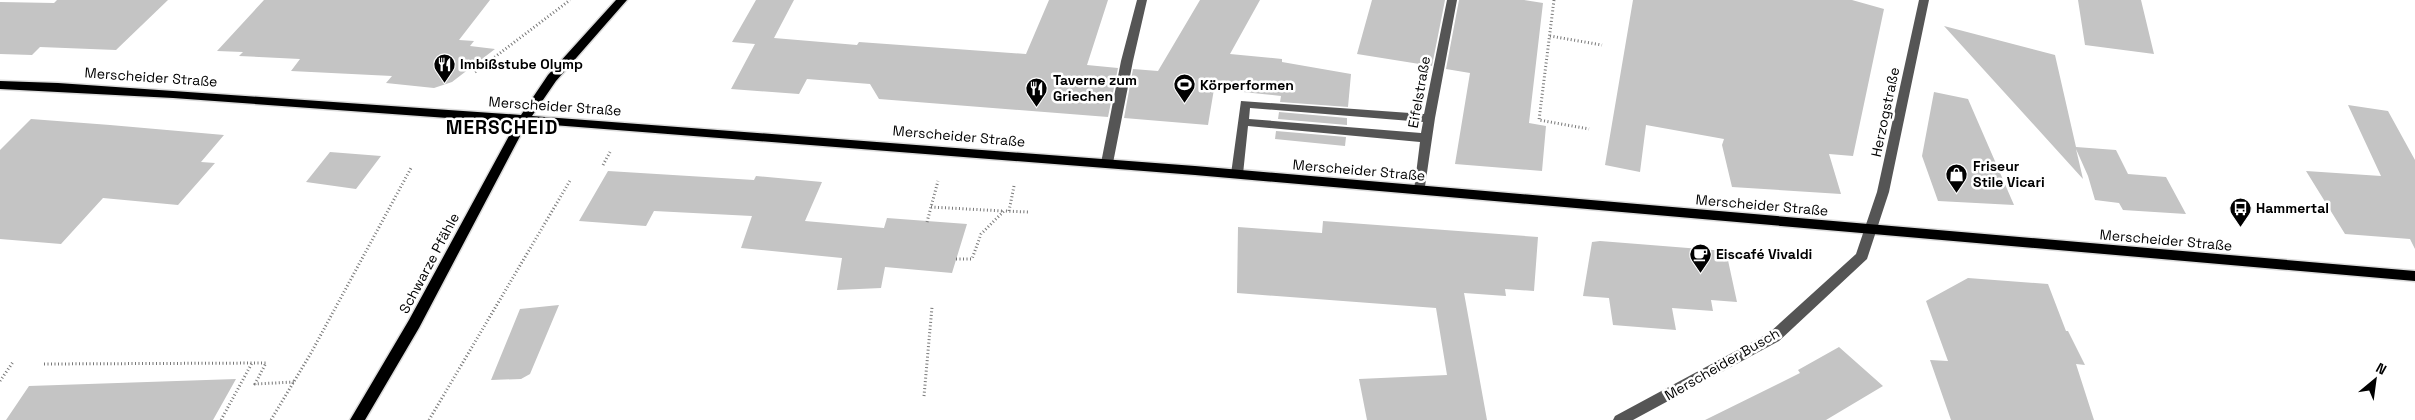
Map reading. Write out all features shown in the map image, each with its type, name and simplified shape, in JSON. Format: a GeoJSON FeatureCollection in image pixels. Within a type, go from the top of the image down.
{"type":"FeatureCollection","features":[{"type":"Feature","properties":{"kind":"main road","name":"Schwarze Pfähle"},"geometry":{"type":"LineString","coordinates":[[357,420],[414,324],[524,119],[552,78],[622,0]]}},
{"type":"Feature","properties":{"kind":"main road","name":"Merscheider Straße"},"geometry":{"type":"LineString","coordinates":[[0,85],[155,91],[1107,163],[2415,276]]}},
{"type":"Feature","properties":{"kind":"street"},"geometry":{"type":"LineString","coordinates":[[1107,163],[1127,61],[1142,0]]}},
{"type":"Feature","properties":{"kind":"street","name":"Eifelstraße"},"geometry":{"type":"LineString","coordinates":[[1420,190],[1429,118],[1452,0]]}},
{"type":"Feature","properties":{"kind":"street","name":"Herzogstraße"},"geometry":{"type":"LineString","coordinates":[[1870,229],[1883,192],[1924,0]]}},
{"type":"Feature","properties":{"kind":"street"},"geometry":{"type":"LineString","coordinates":[[1237,174],[1245,104],[1429,118]]}},
{"type":"Feature","properties":{"kind":"street"},"geometry":{"type":"LineString","coordinates":[[1243,122],[1426,138]]}},
{"type":"Feature","properties":{"kind":"street","name":"Merscheider Busch"},"geometry":{"type":"LineString","coordinates":[[1620,420],[1774,337],[1862,256],[1870,229]]}},
{"type":"Feature","properties":{"kind":"path"},"geometry":{"type":"LineString","coordinates":[[475,72],[570,0]]}},
{"type":"Feature","properties":{"kind":"path"},"geometry":{"type":"LineString","coordinates":[[1554,0],[1539,120],[1590,129]]}},
{"type":"Feature","properties":{"kind":"path"},"geometry":{"type":"LineString","coordinates":[[1550,36],[1602,45]]}},
{"type":"Feature","properties":{"kind":"path"},"geometry":{"type":"LineString","coordinates":[[271,420],[294,382],[411,168]]}},
{"type":"Feature","properties":{"kind":"path"},"geometry":{"type":"LineString","coordinates":[[430,420],[571,179]]}},
{"type":"Feature","properties":{"kind":"path"},"geometry":{"type":"LineString","coordinates":[[927,222],[938,181]]}},
{"type":"Feature","properties":{"kind":"path"},"geometry":{"type":"LineString","coordinates":[[1009,211],[1014,186]]}},
{"type":"Feature","properties":{"kind":"path"},"geometry":{"type":"LineString","coordinates":[[931,207],[1028,212]]}},
{"type":"Feature","properties":{"kind":"path"},"geometry":{"type":"LineString","coordinates":[[956,259],[972,259],[981,234],[1004,211]]}},
{"type":"Feature","properties":{"kind":"path"},"geometry":{"type":"LineString","coordinates":[[924,396],[932,307]]}},
{"type":"Feature","properties":{"kind":"path"},"geometry":{"type":"LineString","coordinates":[[0,381],[13,362]]}},
{"type":"Feature","properties":{"kind":"path"},"geometry":{"type":"LineString","coordinates":[[221,420],[252,363]]}},
{"type":"Feature","properties":{"kind":"path"},"geometry":{"type":"LineString","coordinates":[[44,364],[266,363],[255,384],[294,382]]}},
{"type":"Feature","properties":{"kind":"building"},"geometry":{"type":"Polygon","coordinates":[[[57,0],[168,0],[116,50],[40,47],[32,55],[0,54],[0,2],[54,3],[57,0]]]}},
{"type":"Feature","properties":{"kind":"building"},"geometry":{"type":"Polygon","coordinates":[[[264,0],[490,0],[459,40],[474,41],[470,46],[495,49],[452,82],[434,88],[386,83],[392,76],[291,71],[300,59],[239,56],[243,52],[217,51],[264,0]]]}},
{"type":"Feature","properties":{"kind":"building"},"geometry":{"type":"Polygon","coordinates":[[[756,0],[794,0],[774,38],[857,45],[859,42],[1026,54],[1049,0],[1108,0],[1087,65],[1118,68],[1108,117],[879,99],[870,84],[807,79],[799,94],[731,89],[755,44],[732,42],[756,0]]]}},
{"type":"Feature","properties":{"kind":"building"},"geometry":{"type":"Polygon","coordinates":[[[1200,0],[1260,0],[1230,54],[1282,59],[1282,62],[1351,74],[1348,107],[1280,102],[1281,96],[1214,89],[1208,125],[1124,118],[1133,69],[1158,71],[1200,0]]]}},
{"type":"Feature","properties":{"kind":"building"},"geometry":{"type":"Polygon","coordinates":[[[1372,0],[1445,0],[1432,66],[1357,54],[1372,0]]]}},
{"type":"Feature","properties":{"kind":"building"},"geometry":{"type":"Polygon","coordinates":[[[1459,0],[1524,0],[1543,3],[1529,123],[1546,126],[1542,171],[1455,164],[1470,73],[1446,69],[1459,0]]]}},
{"type":"Feature","properties":{"kind":"building"},"geometry":{"type":"Polygon","coordinates":[[[1633,0],[1852,0],[1884,9],[1853,156],[1829,154],[1841,194],[1732,187],[1722,145],[1724,139],[1646,125],[1640,172],[1605,165],[1633,0]]]}},
{"type":"Feature","properties":{"kind":"building"},"geometry":{"type":"Polygon","coordinates":[[[2078,0],[2141,0],[2154,54],[2085,45],[2078,0]]]}},
{"type":"Feature","properties":{"kind":"building"},"geometry":{"type":"Polygon","coordinates":[[[1944,26],[2055,55],[2076,147],[2116,150],[2128,174],[2166,177],[2186,214],[2123,210],[2119,203],[2095,200],[2088,176],[2076,149],[2083,179],[1944,26]]]}},
{"type":"Feature","properties":{"kind":"building"},"geometry":{"type":"Polygon","coordinates":[[[1934,92],[1968,99],[2014,205],[1938,201],[1922,156],[1934,92]]]}},
{"type":"Feature","properties":{"kind":"building"},"geometry":{"type":"Polygon","coordinates":[[[2348,105],[2388,111],[2415,160],[2415,249],[2410,239],[2345,234],[2306,171],[2381,176],[2348,105]]]}},
{"type":"Feature","properties":{"kind":"building"},"geometry":{"type":"Polygon","coordinates":[[[1279,112],[1347,118],[1347,125],[1278,119],[1279,112]]]}},
{"type":"Feature","properties":{"kind":"building"},"geometry":{"type":"Polygon","coordinates":[[[31,119],[224,135],[201,162],[215,163],[178,205],[103,198],[61,244],[0,239],[0,150],[31,119]]]}},
{"type":"Feature","properties":{"kind":"building"},"geometry":{"type":"Polygon","coordinates":[[[1276,131],[1346,137],[1345,146],[1275,139],[1276,131]]]}},
{"type":"Feature","properties":{"kind":"building"},"geometry":{"type":"Polygon","coordinates":[[[330,152],[381,156],[356,189],[306,182],[330,152]]]}},
{"type":"Feature","properties":{"kind":"building"},"geometry":{"type":"Polygon","coordinates":[[[608,171],[754,180],[756,176],[822,182],[805,221],[884,228],[887,218],[967,224],[952,273],[885,267],[881,288],[837,290],[842,258],[741,248],[752,216],[654,211],[646,226],[579,221],[608,171]]]}},
{"type":"Feature","properties":{"kind":"building"},"geometry":{"type":"Polygon","coordinates":[[[1323,221],[1538,237],[1534,291],[1505,289],[1506,296],[1464,293],[1487,420],[1367,420],[1359,379],[1447,375],[1436,308],[1237,293],[1238,227],[1322,233],[1323,221]]]}},
{"type":"Feature","properties":{"kind":"building"},"geometry":{"type":"Polygon","coordinates":[[[1600,241],[1726,251],[1737,302],[1711,300],[1713,311],[1672,308],[1676,330],[1613,325],[1609,298],[1583,296],[1592,242],[1600,241]]]}},
{"type":"Feature","properties":{"kind":"building"},"geometry":{"type":"Polygon","coordinates":[[[1968,278],[2048,284],[2066,331],[2068,331],[2085,365],[2076,364],[2094,420],[1951,420],[1930,360],[1948,361],[1926,301],[1968,278]]]}},
{"type":"Feature","properties":{"kind":"building"},"geometry":{"type":"Polygon","coordinates":[[[559,305],[530,374],[521,379],[491,380],[520,309],[559,305]]]}},
{"type":"Feature","properties":{"kind":"building"},"geometry":{"type":"Polygon","coordinates":[[[1839,347],[1883,386],[1826,420],[1705,420],[1800,373],[1798,370],[1839,347]]]}},
{"type":"Feature","properties":{"kind":"building"},"geometry":{"type":"Polygon","coordinates":[[[236,379],[213,420],[6,420],[29,386],[236,379]]]}},
{"type":"Feature","properties":{"kind":"place","name":"Imbißstube Olymp"},"geometry":{"type":"Point","coordinates":[444,83]}},
{"type":"Feature","properties":{"kind":"place","name":"Körperformen"},"geometry":{"type":"Point","coordinates":[1184,104]}},
{"type":"Feature","properties":{"kind":"place","name":"Taverne zum Griechen"},"geometry":{"type":"Point","coordinates":[1037,107]}},
{"type":"Feature","properties":{"kind":"place","name":"Friseur Stile Vicari"},"geometry":{"type":"Point","coordinates":[1957,193]}},
{"type":"Feature","properties":{"kind":"place","name":"Hammertal"},"geometry":{"type":"Point","coordinates":[2240,227]}},
{"type":"Feature","properties":{"kind":"place","name":"Eiscafé Vivaldi"},"geometry":{"type":"Point","coordinates":[1700,273]}},
{"type":"Feature","properties":{"kind":"district","name":"MERSCHEID"},"geometry":{"type":"Point","coordinates":[502,127]}}]}
